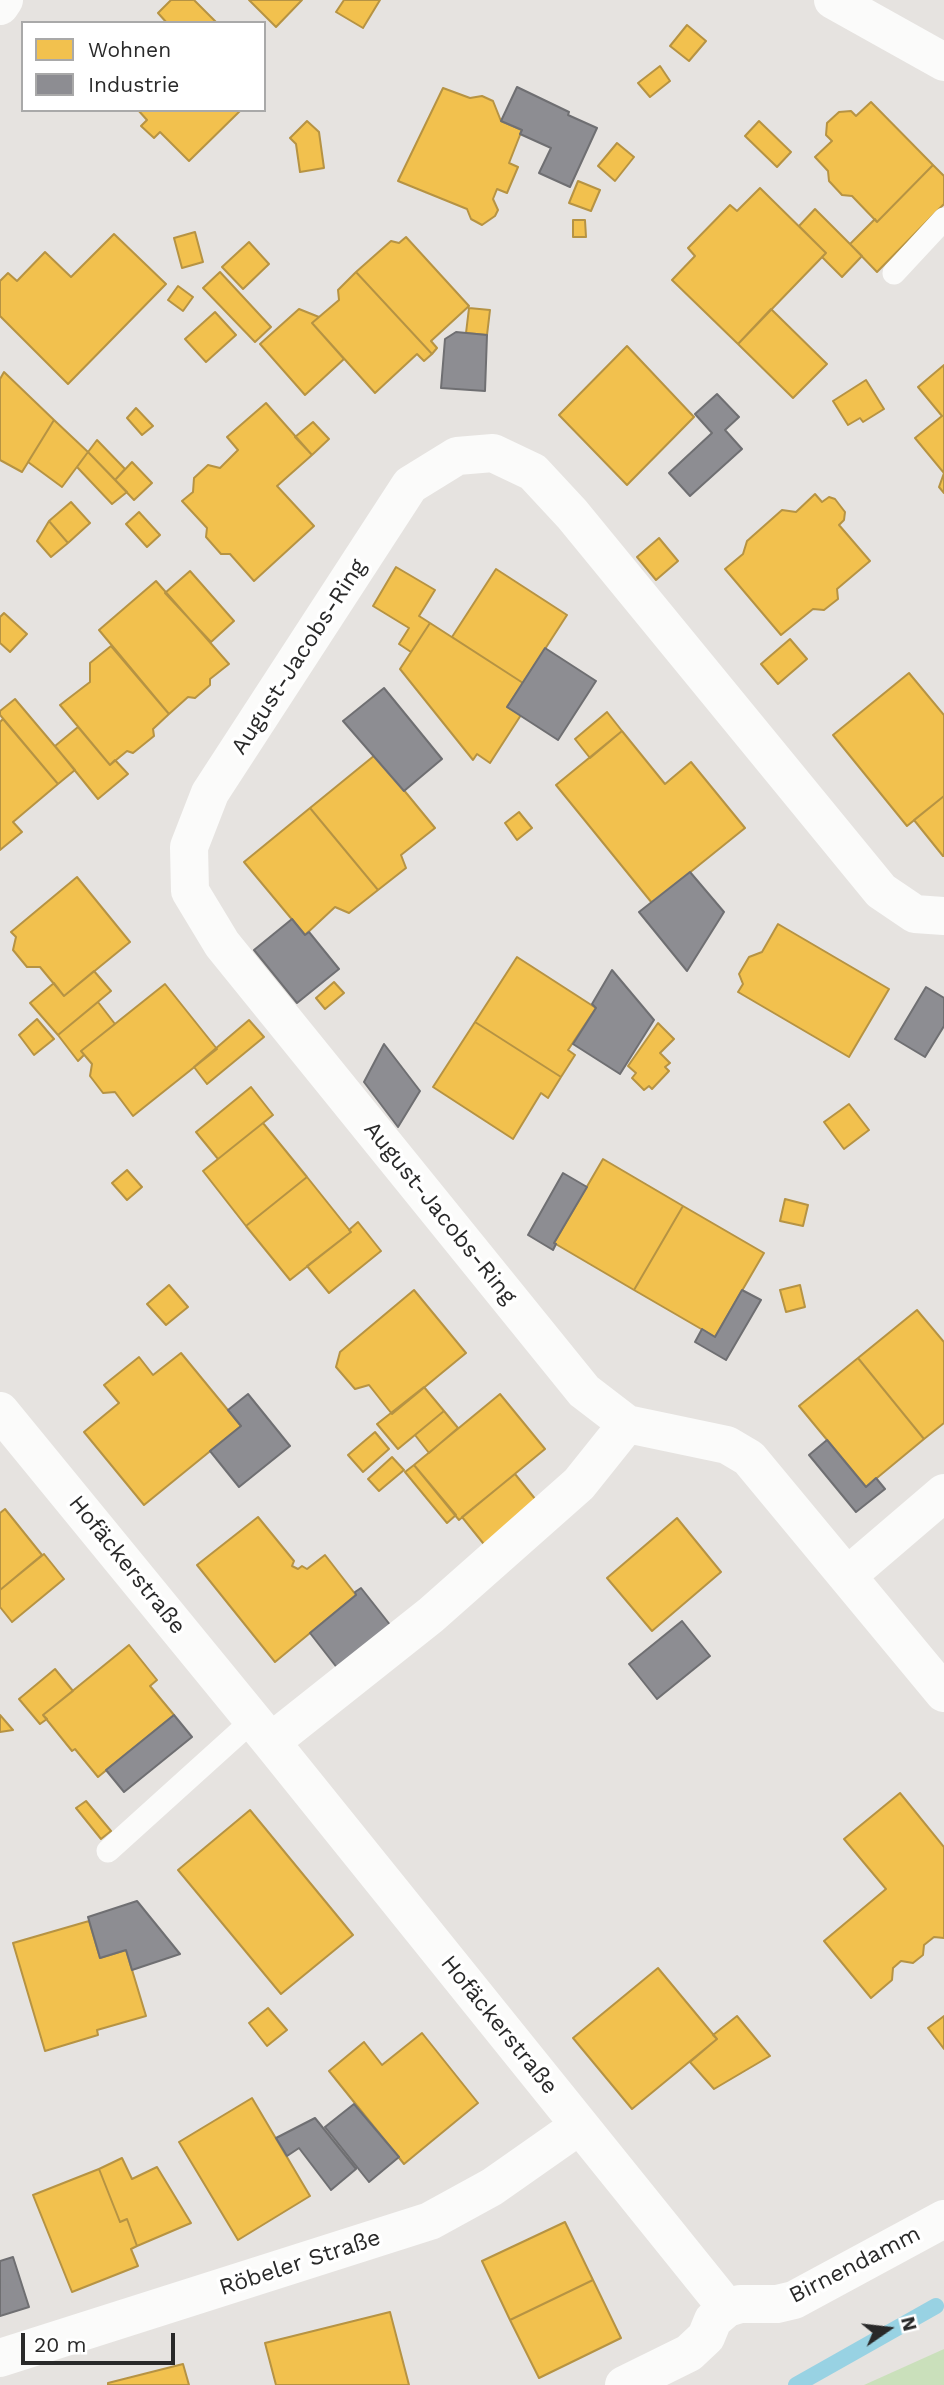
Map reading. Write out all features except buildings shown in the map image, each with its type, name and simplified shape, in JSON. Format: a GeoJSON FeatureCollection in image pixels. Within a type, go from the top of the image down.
{"type":"FeatureCollection","features":[{"type":"Feature","properties":{"kind":"street"},"geometry":{"type":"LineString","coordinates":[[0,6],[4,0]]}},
{"type":"Feature","properties":{"kind":"street"},"geometry":{"type":"LineString","coordinates":[[833,0],[944,62]]}},
{"type":"Feature","properties":{"kind":"street","name":"August-Jacobs-Ring"},"geometry":{"type":"LineString","coordinates":[[944,916],[915,914],[881,891],[572,514],[533,472],[493,453],[457,456],[410,485],[210,793],[189,847],[190,891],[222,944],[584,1391],[626,1424],[727,1445],[749,1458],[944,1693]]}},
{"type":"Feature","properties":{"kind":"street","name":"Hofäckerstraße"},"geometry":{"type":"LineString","coordinates":[[0,1411],[727,2308]]}},
{"type":"Feature","properties":{"kind":"street"},"geometry":{"type":"LineString","coordinates":[[262,1731],[431,1615],[579,1484],[626,1424]]}},
{"type":"Feature","properties":{"kind":"street"},"geometry":{"type":"LineString","coordinates":[[847,1576],[944,1493]]}},
{"type":"Feature","properties":{"kind":"street","name":"Röbeler Straße"},"geometry":{"type":"LineString","coordinates":[[0,2358],[430,2221],[492,2187],[579,2126]]}},
{"type":"Feature","properties":{"kind":"street","name":"Birnendamm"},"geometry":{"type":"LineString","coordinates":[[727,2308],[740,2304],[777,2304],[794,2300],[944,2219]]}},
{"type":"Feature","properties":{"kind":"street"},"geometry":{"type":"LineString","coordinates":[[624,2385],[689,2353],[706,2337],[713,2320],[727,2308]]}},
{"type":"Feature","properties":{"kind":"lane"},"geometry":{"type":"LineString","coordinates":[[894,274],[944,219]]}},
{"type":"Feature","properties":{"kind":"lane"},"geometry":{"type":"LineString","coordinates":[[108,1851],[262,1731]]}},
{"type":"Feature","properties":{"kind":"green space"},"geometry":{"type":"Polygon","coordinates":[[[944,2349],[944,2385],[864,2385],[944,2349]]]}},
{"type":"Feature","properties":{"kind":"waterway"},"geometry":{"type":"LineString","coordinates":[[796,2385],[936,2306]]}}]}
